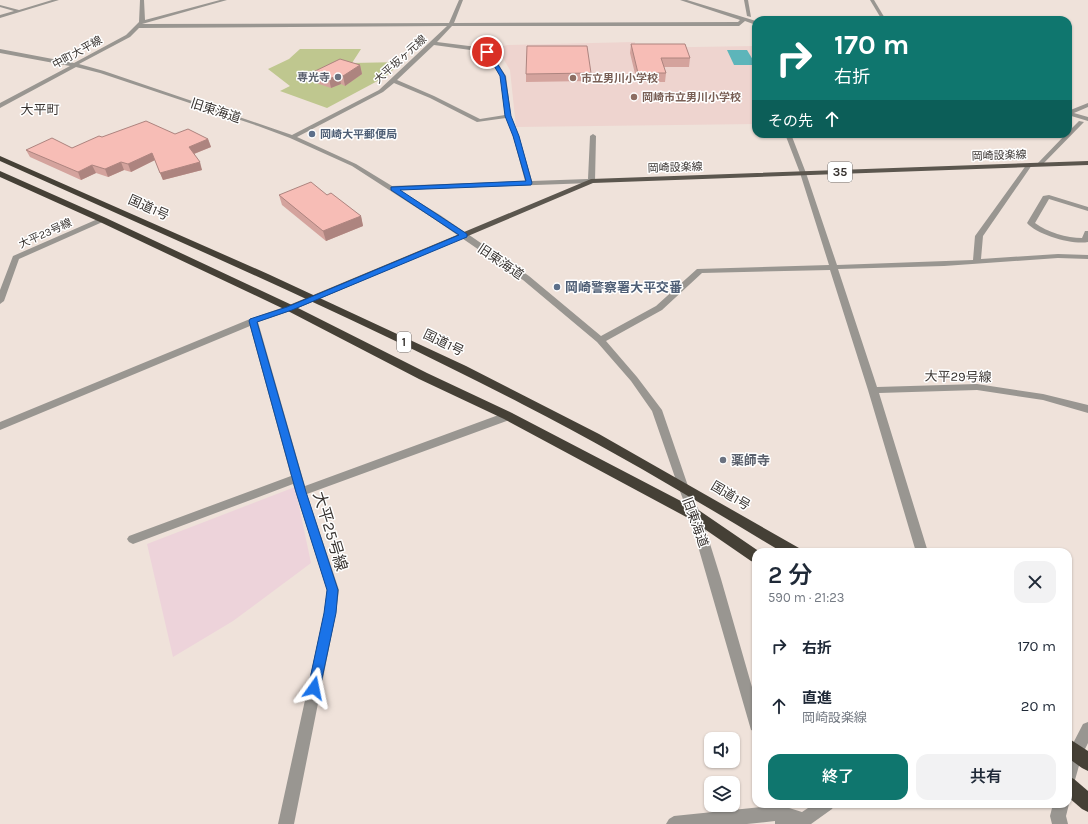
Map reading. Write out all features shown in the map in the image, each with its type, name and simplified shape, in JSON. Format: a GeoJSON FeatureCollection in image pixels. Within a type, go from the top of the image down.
{"type":"FeatureCollection","features":[{"type":"Feature","properties":{"kind":"highway","name":"国道1号"},"geometry":{"type":"LineString","coordinates":[[0,158],[313,298],[527,401],[683,486],[787,548]]}},
{"type":"Feature","properties":{"kind":"highway","name":"1"},"geometry":{"type":"LineString","coordinates":[[0,174],[103,220],[290,308],[423,376],[508,416],[695,515],[752,554]]}},
{"type":"Feature","properties":{"kind":"highway"},"geometry":{"type":"LineString","coordinates":[[1072,789],[1088,803]]}},
{"type":"Feature","properties":{"kind":"main road","name":"岡崎設楽線"},"geometry":{"type":"LineString","coordinates":[[290,308],[585,185],[591,181],[1088,163]]}},
{"type":"Feature","properties":{"kind":"street"},"geometry":{"type":"LineString","coordinates":[[0,17],[56,0]]}},
{"type":"Feature","properties":{"kind":"street"},"geometry":{"type":"LineString","coordinates":[[141,24],[142,0]]}},
{"type":"Feature","properties":{"kind":"street"},"geometry":{"type":"LineString","coordinates":[[141,24],[225,0]]}},
{"type":"Feature","properties":{"kind":"street","name":"大平坂ヶ元線"},"geometry":{"type":"LineString","coordinates":[[292,137],[381,91],[434,43],[451,25],[460,0]]}},
{"type":"Feature","properties":{"kind":"street"},"geometry":{"type":"LineString","coordinates":[[682,0],[752,19]]}},
{"type":"Feature","properties":{"kind":"street"},"geometry":{"type":"LineString","coordinates":[[695,0],[752,21]]}},
{"type":"Feature","properties":{"kind":"street"},"geometry":{"type":"LineString","coordinates":[[141,24],[739,24],[746,18],[746,0]]}},
{"type":"Feature","properties":{"kind":"street"},"geometry":{"type":"LineString","coordinates":[[872,0],[882,16]]}},
{"type":"Feature","properties":{"kind":"street"},"geometry":{"type":"LineString","coordinates":[[0,6],[19,11]]}},
{"type":"Feature","properties":{"kind":"street","name":"中町大平線"},"geometry":{"type":"LineString","coordinates":[[0,106],[128,36],[141,24]]}},
{"type":"Feature","properties":{"kind":"street"},"geometry":{"type":"LineString","coordinates":[[434,43],[483,49],[487,52],[503,76],[508,116],[516,136],[529,183]]}},
{"type":"Feature","properties":{"kind":"street","name":"旧東海道"},"geometry":{"type":"LineString","coordinates":[[0,51],[76,64],[260,125],[292,137],[354,165],[393,188],[526,278],[600,340],[634,379],[658,410],[683,486],[695,515],[715,579],[752,711]]}},
{"type":"Feature","properties":{"kind":"street"},"geometry":{"type":"LineString","coordinates":[[393,81],[432,97],[479,121],[508,116]]}},
{"type":"Feature","properties":{"kind":"street"},"geometry":{"type":"LineString","coordinates":[[1072,113],[1088,105]]}},
{"type":"Feature","properties":{"kind":"street"},"geometry":{"type":"LineString","coordinates":[[1072,116],[1088,119]]}},
{"type":"Feature","properties":{"kind":"street"},"geometry":{"type":"LineString","coordinates":[[1072,117],[1088,124]]}},
{"type":"Feature","properties":{"kind":"street"},"geometry":{"type":"LineString","coordinates":[[1072,131],[1081,122]]}},
{"type":"Feature","properties":{"kind":"street"},"geometry":{"type":"LineString","coordinates":[[393,188],[591,181],[593,136]]}},
{"type":"Feature","properties":{"kind":"street"},"geometry":{"type":"LineString","coordinates":[[790,138],[803,173],[873,390],[921,548]]}},
{"type":"Feature","properties":{"kind":"street"},"geometry":{"type":"LineString","coordinates":[[1039,165],[1065,138]]}},
{"type":"Feature","properties":{"kind":"street"},"geometry":{"type":"LineString","coordinates":[[978,262],[979,236],[1029,165]]}},
{"type":"Feature","properties":{"kind":"street"},"geometry":{"type":"LineString","coordinates":[[1088,209],[1050,197],[1046,198],[1031,223],[1037,228],[1083,242],[1088,233]]}},
{"type":"Feature","properties":{"kind":"street","name":"大平23号線"},"geometry":{"type":"LineString","coordinates":[[0,300],[16,258],[103,220]]}},
{"type":"Feature","properties":{"kind":"street"},"geometry":{"type":"LineString","coordinates":[[600,340],[659,308],[700,271],[832,266],[944,264],[1058,256],[1088,257]]}},
{"type":"Feature","properties":{"kind":"street"},"geometry":{"type":"LineString","coordinates":[[0,426],[253,321],[290,308]]}},
{"type":"Feature","properties":{"kind":"street","name":"大平25号線"},"geometry":{"type":"LineString","coordinates":[[253,321],[301,492],[333,590],[330,613],[286,824]]}},
{"type":"Feature","properties":{"kind":"street","name":"大平29号線"},"geometry":{"type":"LineString","coordinates":[[873,390],[977,387],[1043,397],[1088,408]]}},
{"type":"Feature","properties":{"kind":"street"},"geometry":{"type":"LineString","coordinates":[[301,492],[508,416]]}},
{"type":"Feature","properties":{"kind":"street"},"geometry":{"type":"LineString","coordinates":[[133,539],[298,478]]}},
{"type":"Feature","properties":{"kind":"street"},"geometry":{"type":"LineString","coordinates":[[1072,770],[1088,729]]}},
{"type":"Feature","properties":{"kind":"street"},"geometry":{"type":"LineString","coordinates":[[674,824],[780,814],[804,820],[821,808]]}},
{"type":"Feature","properties":{"kind":"street"},"geometry":{"type":"LineString","coordinates":[[1060,808],[1058,816],[1060,824]]}},
{"type":"Feature","properties":{"kind":"shaded area","name":"岡崎市立男川小学校"},"geometry":{"type":"Polygon","coordinates":[[[635,42],[635,48],[752,46],[752,124],[516,127],[510,70],[497,48],[507,45],[635,42]]]}},
{"type":"Feature","properties":{"kind":"shaded area"},"geometry":{"type":"Polygon","coordinates":[[[295,487],[311,563],[233,621],[173,657],[147,544],[295,487]]]}},
{"type":"Feature","properties":{"kind":"green space"},"geometry":{"type":"Polygon","coordinates":[[[300,49],[361,49],[352,63],[402,62],[385,77],[327,108],[280,91],[290,86],[268,69],[289,59],[300,49]]]}},
{"type":"Feature","properties":{"kind":"water"},"geometry":{"type":"Polygon","coordinates":[[[727,50],[747,50],[752,58],[752,65],[734,65],[727,50]]]}},
{"type":"Feature","properties":{"kind":"building"},"geometry":{"type":"Polygon","coordinates":[[[631,44],[685,44],[690,58],[661,58],[666,73],[638,73],[631,44]]]}},
{"type":"Feature","properties":{"kind":"building"},"geometry":{"type":"Polygon","coordinates":[[[527,46],[587,46],[591,73],[526,74],[527,46]]]}},
{"type":"Feature","properties":{"kind":"building"},"geometry":{"type":"Polygon","coordinates":[[[340,59],[360,65],[343,76],[339,75],[329,79],[311,73],[340,59]]]}},
{"type":"Feature","properties":{"kind":"building"},"geometry":{"type":"Polygon","coordinates":[[[146,121],[175,134],[188,129],[208,139],[189,147],[200,162],[160,173],[152,153],[128,164],[121,162],[105,169],[92,165],[78,172],[26,150],[52,138],[72,148],[99,136],[102,137],[146,121]]]}},
{"type":"Feature","properties":{"kind":"building"},"geometry":{"type":"Polygon","coordinates":[[[311,182],[327,195],[331,193],[361,216],[323,231],[279,195],[311,182]]]}},
{"type":"Feature","properties":{"kind":"place","name":"専光寺"},"geometry":{"type":"Point","coordinates":[338,77]}},
{"type":"Feature","properties":{"kind":"place","name":"市立男川小学校"},"geometry":{"type":"Point","coordinates":[573,78]}},
{"type":"Feature","properties":{"kind":"place","name":"岡崎市立男川小学校"},"geometry":{"type":"Point","coordinates":[634,97]}},
{"type":"Feature","properties":{"kind":"place","name":"岡崎大平郵便局"},"geometry":{"type":"Point","coordinates":[312,134]}},
{"type":"Feature","properties":{"kind":"place","name":"岡崎警察署大平交番"},"geometry":{"type":"Point","coordinates":[557,287]}},
{"type":"Feature","properties":{"kind":"place","name":"薬師寺"},"geometry":{"type":"Point","coordinates":[723,460]}},
{"type":"Feature","properties":{"kind":"district","name":"大平町"},"geometry":{"type":"Point","coordinates":[40,109]}},
{"type":"Feature","properties":{"kind":"route"},"geometry":{"type":"LineString","coordinates":[[314,688],[330,613],[333,590],[301,492],[253,321],[290,308],[464,236],[393,188],[529,183],[516,136],[508,116],[503,76],[487,52]]}}]}
